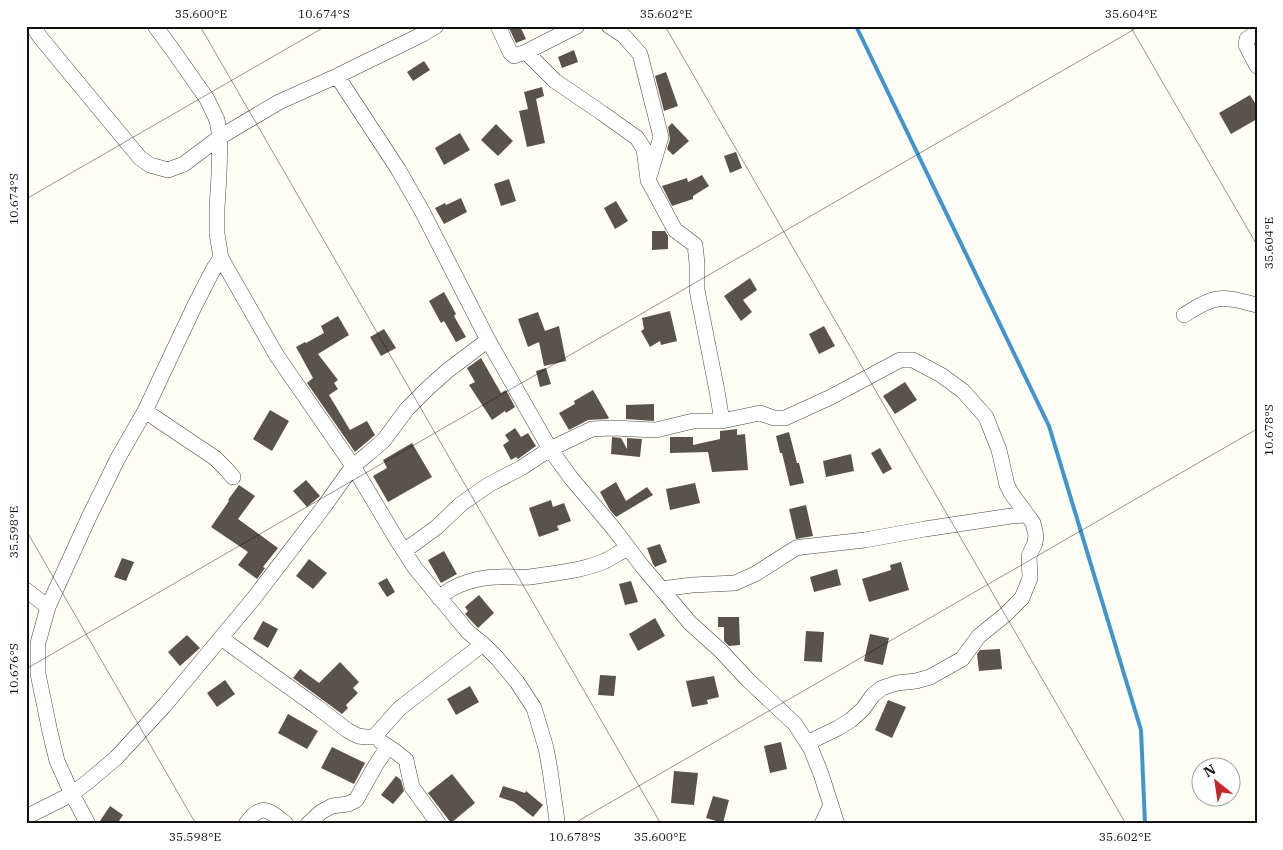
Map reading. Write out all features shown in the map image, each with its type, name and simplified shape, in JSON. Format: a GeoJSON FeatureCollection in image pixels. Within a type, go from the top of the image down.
{"type":"FeatureCollection","features":[{"type":"Feature","properties":{"kind":"street"},"geometry":{"type":"LineString","coordinates":[[33,26],[131,149],[150,165],[168,170],[184,164],[220,137],[279,102],[337,76],[436,26]]}},
{"type":"Feature","properties":{"kind":"street"},"geometry":{"type":"LineString","coordinates":[[155,26],[207,99],[217,120],[220,137],[217,234],[221,258],[277,356],[353,466],[415,568],[468,632],[483,644],[516,682],[534,708],[546,748],[558,823]]}},
{"type":"Feature","properties":{"kind":"street"},"geometry":{"type":"LineString","coordinates":[[498,26],[511,54],[514,56],[578,26]]}},
{"type":"Feature","properties":{"kind":"street"},"geometry":{"type":"LineString","coordinates":[[609,26],[624,35],[636,48],[642,59],[661,138],[648,180]]}},
{"type":"Feature","properties":{"kind":"street"},"geometry":{"type":"LineString","coordinates":[[1257,32],[1247,39],[1246,45],[1257,66]]}},
{"type":"Feature","properties":{"kind":"street"},"geometry":{"type":"LineString","coordinates":[[526,52],[555,81],[637,138],[644,149],[648,180],[675,230],[695,245],[697,290],[722,421]]}},
{"type":"Feature","properties":{"kind":"street"},"geometry":{"type":"LineString","coordinates":[[337,76],[398,170],[422,211],[488,340],[550,449],[571,478],[690,623],[795,724],[811,748],[837,824]]}},
{"type":"Feature","properties":{"kind":"street"},"geometry":{"type":"LineString","coordinates":[[88,824],[57,761],[38,674],[38,643],[48,607],[118,458],[145,411],[194,307],[221,258]]}},
{"type":"Feature","properties":{"kind":"street"},"geometry":{"type":"LineString","coordinates":[[1184,315],[1216,299],[1257,305]]}},
{"type":"Feature","properties":{"kind":"street"},"geometry":{"type":"LineString","coordinates":[[26,817],[72,794],[116,758],[165,705],[254,598],[353,466],[384,440],[407,409],[447,370],[488,340]]}},
{"type":"Feature","properties":{"kind":"street"},"geometry":{"type":"LineString","coordinates":[[404,550],[437,526],[461,504],[490,484],[521,468],[550,449],[592,429],[656,430],[692,421],[722,421],[760,413],[774,418],[785,418],[831,397],[900,360],[913,360],[941,375],[963,392],[986,417],[999,450],[1007,485],[1033,524],[1036,536],[1033,550],[1029,556],[1030,578],[1022,598],[979,636],[962,659],[930,677],[882,688],[873,695],[863,709],[851,720],[808,744]]}},
{"type":"Feature","properties":{"kind":"street"},"geometry":{"type":"LineString","coordinates":[[145,411],[215,458],[233,477]]}},
{"type":"Feature","properties":{"kind":"street"},"geometry":{"type":"LineString","coordinates":[[661,589],[735,583],[755,574],[796,548],[865,540],[934,527],[1011,516],[1028,516]]}},
{"type":"Feature","properties":{"kind":"street"},"geometry":{"type":"LineString","coordinates":[[439,598],[445,592],[465,583],[483,578],[527,577],[585,568],[605,561],[628,548]]}},
{"type":"Feature","properties":{"kind":"street"},"geometry":{"type":"LineString","coordinates":[[26,590],[48,607]]}},
{"type":"Feature","properties":{"kind":"street"},"geometry":{"type":"LineString","coordinates":[[221,638],[347,730],[366,738],[374,736],[400,708],[483,644]]}},
{"type":"Feature","properties":{"kind":"street"},"geometry":{"type":"LineString","coordinates":[[374,736],[406,760],[412,787],[438,823]]}},
{"type":"Feature","properties":{"kind":"street"},"geometry":{"type":"LineString","coordinates":[[308,824],[327,808],[348,804],[356,800],[388,747]]}},
{"type":"Feature","properties":{"kind":"street"},"geometry":{"type":"LineString","coordinates":[[822,824],[831,805]]}},
{"type":"Feature","properties":{"kind":"street"},"geometry":{"type":"LineString","coordinates":[[246,824],[252,815],[262,810],[272,813],[286,824]]}},
{"type":"Feature","properties":{"kind":"building"},"geometry":{"type":"Polygon","coordinates":[[[508,26],[520,26],[526,39],[516,43],[508,26]]]}},
{"type":"Feature","properties":{"kind":"building"},"geometry":{"type":"Polygon","coordinates":[[[574,50],[578,62],[562,68],[558,57],[574,50]]]}},
{"type":"Feature","properties":{"kind":"building"},"geometry":{"type":"Polygon","coordinates":[[[424,61],[430,70],[413,81],[407,72],[424,61]]]}},
{"type":"Feature","properties":{"kind":"building"},"geometry":{"type":"Polygon","coordinates":[[[666,72],[678,106],[664,111],[655,76],[666,72]]]}},
{"type":"Feature","properties":{"kind":"building"},"geometry":{"type":"Polygon","coordinates":[[[542,87],[544,96],[536,99],[545,143],[527,147],[519,111],[528,109],[524,92],[542,87]]]}},
{"type":"Feature","properties":{"kind":"building"},"geometry":{"type":"Polygon","coordinates":[[[1250,95],[1257,106],[1257,119],[1231,134],[1219,113],[1250,95]]]}},
{"type":"Feature","properties":{"kind":"building"},"geometry":{"type":"Polygon","coordinates":[[[672,123],[689,141],[673,155],[667,149],[670,139],[668,127],[672,123]]]}},
{"type":"Feature","properties":{"kind":"building"},"geometry":{"type":"Polygon","coordinates":[[[496,124],[513,141],[498,156],[481,140],[496,124]]]}},
{"type":"Feature","properties":{"kind":"building"},"geometry":{"type":"Polygon","coordinates":[[[460,133],[470,150],[444,165],[435,148],[460,133]]]}},
{"type":"Feature","properties":{"kind":"building"},"geometry":{"type":"Polygon","coordinates":[[[736,152],[742,168],[730,173],[724,156],[736,152]]]}},
{"type":"Feature","properties":{"kind":"building"},"geometry":{"type":"Polygon","coordinates":[[[702,175],[709,186],[693,196],[693,199],[672,206],[662,186],[687,178],[688,182],[702,175]]]}},
{"type":"Feature","properties":{"kind":"building"},"geometry":{"type":"Polygon","coordinates":[[[509,179],[516,201],[501,206],[494,184],[509,179]]]}},
{"type":"Feature","properties":{"kind":"building"},"geometry":{"type":"Polygon","coordinates":[[[461,198],[467,212],[444,224],[435,208],[461,198]]]}},
{"type":"Feature","properties":{"kind":"building"},"geometry":{"type":"Polygon","coordinates":[[[616,201],[628,221],[615,229],[604,208],[616,201]]]}},
{"type":"Feature","properties":{"kind":"building"},"geometry":{"type":"Polygon","coordinates":[[[652,231],[665,231],[668,236],[668,249],[652,250],[652,231]]]}},
{"type":"Feature","properties":{"kind":"building"},"geometry":{"type":"Polygon","coordinates":[[[750,278],[757,290],[743,300],[752,312],[741,321],[724,296],[750,278]]]}},
{"type":"Feature","properties":{"kind":"building"},"geometry":{"type":"Polygon","coordinates":[[[444,292],[456,314],[454,316],[466,337],[456,342],[444,321],[441,323],[429,301],[444,292]]]}},
{"type":"Feature","properties":{"kind":"building"},"geometry":{"type":"Polygon","coordinates":[[[670,311],[677,341],[661,345],[660,341],[650,347],[641,331],[644,329],[642,318],[670,311]]]}},
{"type":"Feature","properties":{"kind":"building"},"geometry":{"type":"Polygon","coordinates":[[[538,312],[545,331],[559,326],[566,361],[544,366],[539,342],[528,347],[518,319],[538,312]]]}},
{"type":"Feature","properties":{"kind":"building"},"geometry":{"type":"Polygon","coordinates":[[[338,316],[349,335],[318,354],[338,380],[334,383],[338,389],[329,395],[350,430],[367,421],[375,435],[355,452],[307,383],[313,378],[296,347],[324,333],[321,326],[338,316]]]}},
{"type":"Feature","properties":{"kind":"building"},"geometry":{"type":"Polygon","coordinates":[[[824,326],[835,346],[819,354],[809,334],[824,326]]]}},
{"type":"Feature","properties":{"kind":"building"},"geometry":{"type":"Polygon","coordinates":[[[384,329],[396,348],[381,356],[370,337],[384,329]]]}},
{"type":"Feature","properties":{"kind":"building"},"geometry":{"type":"Polygon","coordinates":[[[481,358],[501,393],[506,390],[515,407],[492,420],[469,385],[475,382],[467,368],[481,358]]]}},
{"type":"Feature","properties":{"kind":"building"},"geometry":{"type":"Polygon","coordinates":[[[546,368],[551,384],[540,387],[536,371],[546,368]]]}},
{"type":"Feature","properties":{"kind":"building"},"geometry":{"type":"Polygon","coordinates":[[[905,382],[917,400],[895,414],[883,396],[905,382]]]}},
{"type":"Feature","properties":{"kind":"building"},"geometry":{"type":"Polygon","coordinates":[[[593,390],[609,418],[588,420],[569,430],[559,413],[575,404],[574,401],[593,390]]]}},
{"type":"Feature","properties":{"kind":"building"},"geometry":{"type":"Polygon","coordinates":[[[654,404],[654,421],[626,419],[626,405],[654,404]]]}},
{"type":"Feature","properties":{"kind":"building"},"geometry":{"type":"Polygon","coordinates":[[[270,410],[289,421],[272,451],[253,439],[270,410]]]}},
{"type":"Feature","properties":{"kind":"building"},"geometry":{"type":"Polygon","coordinates":[[[515,428],[521,437],[528,433],[536,446],[518,459],[516,457],[511,460],[503,445],[509,441],[505,435],[515,428]]]}},
{"type":"Feature","properties":{"kind":"building"},"geometry":{"type":"Polygon","coordinates":[[[737,429],[737,435],[745,434],[748,470],[712,472],[708,452],[670,453],[670,437],[693,437],[693,445],[720,439],[720,431],[737,429]]]}},
{"type":"Feature","properties":{"kind":"building"},"geometry":{"type":"Polygon","coordinates":[[[789,432],[804,483],[790,486],[776,436],[789,432]]]}},
{"type":"Feature","properties":{"kind":"building"},"geometry":{"type":"Polygon","coordinates":[[[612,437],[621,438],[627,449],[627,438],[642,439],[640,457],[611,454],[612,437]]]}},
{"type":"Feature","properties":{"kind":"building"},"geometry":{"type":"Polygon","coordinates":[[[412,443],[432,477],[388,502],[373,476],[387,468],[383,460],[412,443]]]}},
{"type":"Feature","properties":{"kind":"building"},"geometry":{"type":"Polygon","coordinates":[[[880,448],[892,469],[883,474],[871,453],[880,448]]]}},
{"type":"Feature","properties":{"kind":"building"},"geometry":{"type":"Polygon","coordinates":[[[851,454],[854,471],[826,477],[823,461],[851,454]]]}},
{"type":"Feature","properties":{"kind":"building"},"geometry":{"type":"Polygon","coordinates":[[[306,480],[320,496],[307,507],[293,491],[306,480]]]}},
{"type":"Feature","properties":{"kind":"building"},"geometry":{"type":"Polygon","coordinates":[[[616,482],[626,501],[647,487],[653,495],[616,517],[600,492],[616,482]]]}},
{"type":"Feature","properties":{"kind":"building"},"geometry":{"type":"Polygon","coordinates":[[[695,483],[700,503],[670,510],[666,489],[695,483]]]}},
{"type":"Feature","properties":{"kind":"building"},"geometry":{"type":"Polygon","coordinates":[[[239,485],[255,496],[238,519],[278,548],[263,567],[265,568],[257,579],[238,565],[248,552],[211,527],[239,485]]]}},
{"type":"Feature","properties":{"kind":"building"},"geometry":{"type":"Polygon","coordinates":[[[551,500],[553,507],[564,503],[571,521],[557,526],[559,530],[539,537],[529,508],[551,500]]]}},
{"type":"Feature","properties":{"kind":"building"},"geometry":{"type":"Polygon","coordinates":[[[806,505],[813,536],[796,539],[789,509],[806,505]]]}},
{"type":"Feature","properties":{"kind":"building"},"geometry":{"type":"Polygon","coordinates":[[[660,544],[667,562],[655,567],[647,548],[660,544]]]}},
{"type":"Feature","properties":{"kind":"building"},"geometry":{"type":"Polygon","coordinates":[[[444,551],[457,574],[441,583],[428,560],[444,551]]]}},
{"type":"Feature","properties":{"kind":"building"},"geometry":{"type":"Polygon","coordinates":[[[122,558],[134,562],[126,581],[114,577],[122,558]]]}},
{"type":"Feature","properties":{"kind":"building"},"geometry":{"type":"Polygon","coordinates":[[[309,559],[327,573],[313,589],[296,576],[309,559]]]}},
{"type":"Feature","properties":{"kind":"building"},"geometry":{"type":"Polygon","coordinates":[[[901,562],[909,590],[869,602],[862,579],[891,570],[890,565],[901,562]]]}},
{"type":"Feature","properties":{"kind":"building"},"geometry":{"type":"Polygon","coordinates":[[[837,569],[841,585],[814,592],[810,577],[837,569]]]}},
{"type":"Feature","properties":{"kind":"building"},"geometry":{"type":"Polygon","coordinates":[[[387,578],[395,592],[387,597],[378,583],[387,578]]]}},
{"type":"Feature","properties":{"kind":"building"},"geometry":{"type":"Polygon","coordinates":[[[631,581],[638,602],[625,605],[619,584],[631,581]]]}},
{"type":"Feature","properties":{"kind":"building"},"geometry":{"type":"Polygon","coordinates":[[[479,595],[494,613],[478,628],[465,614],[468,611],[465,607],[479,595]]]}},
{"type":"Feature","properties":{"kind":"building"},"geometry":{"type":"Polygon","coordinates":[[[718,617],[739,617],[740,645],[729,646],[724,641],[724,627],[718,627],[718,617]]]}},
{"type":"Feature","properties":{"kind":"building"},"geometry":{"type":"Polygon","coordinates":[[[655,618],[665,636],[638,651],[629,634],[655,618]]]}},
{"type":"Feature","properties":{"kind":"building"},"geometry":{"type":"Polygon","coordinates":[[[263,621],[278,629],[268,648],[253,639],[263,621]]]}},
{"type":"Feature","properties":{"kind":"building"},"geometry":{"type":"Polygon","coordinates":[[[806,631],[824,632],[822,662],[804,661],[806,631]]]}},
{"type":"Feature","properties":{"kind":"building"},"geometry":{"type":"Polygon","coordinates":[[[870,634],[889,638],[883,665],[864,661],[870,634]]]}},
{"type":"Feature","properties":{"kind":"building"},"geometry":{"type":"Polygon","coordinates":[[[187,635],[200,648],[180,666],[168,652],[187,635]]]}},
{"type":"Feature","properties":{"kind":"building"},"geometry":{"type":"Polygon","coordinates":[[[1000,649],[1002,669],[979,671],[977,654],[980,650],[1000,649]]]}},
{"type":"Feature","properties":{"kind":"building"},"geometry":{"type":"Polygon","coordinates":[[[340,662],[359,682],[353,688],[358,693],[346,705],[348,708],[342,714],[293,678],[300,669],[319,683],[340,662]]]}},
{"type":"Feature","properties":{"kind":"building"},"geometry":{"type":"Polygon","coordinates":[[[600,675],[616,676],[614,696],[598,695],[600,675]]]}},
{"type":"Feature","properties":{"kind":"building"},"geometry":{"type":"Polygon","coordinates":[[[714,676],[719,697],[707,700],[708,704],[692,707],[686,681],[714,676]]]}},
{"type":"Feature","properties":{"kind":"building"},"geometry":{"type":"Polygon","coordinates":[[[225,680],[235,694],[217,707],[207,693],[225,680]]]}},
{"type":"Feature","properties":{"kind":"building"},"geometry":{"type":"Polygon","coordinates":[[[470,686],[479,702],[456,715],[447,699],[470,686]]]}},
{"type":"Feature","properties":{"kind":"building"},"geometry":{"type":"Polygon","coordinates":[[[888,700],[906,707],[892,738],[875,730],[888,700]]]}},
{"type":"Feature","properties":{"kind":"building"},"geometry":{"type":"Polygon","coordinates":[[[288,714],[318,731],[307,749],[278,733],[288,714]]]}},
{"type":"Feature","properties":{"kind":"building"},"geometry":{"type":"Polygon","coordinates":[[[781,742],[787,769],[770,773],[764,746],[781,742]]]}},
{"type":"Feature","properties":{"kind":"building"},"geometry":{"type":"Polygon","coordinates":[[[332,747],[365,763],[354,784],[321,768],[332,747]]]}},
{"type":"Feature","properties":{"kind":"building"},"geometry":{"type":"Polygon","coordinates":[[[674,771],[698,773],[694,805],[671,803],[674,771]]]}},
{"type":"Feature","properties":{"kind":"building"},"geometry":{"type":"Polygon","coordinates":[[[452,774],[475,803],[451,823],[428,793],[452,774]]]}},
{"type":"Feature","properties":{"kind":"building"},"geometry":{"type":"Polygon","coordinates":[[[396,776],[401,780],[404,791],[393,804],[381,795],[396,776]]]}},
{"type":"Feature","properties":{"kind":"building"},"geometry":{"type":"Polygon","coordinates":[[[503,786],[525,793],[526,791],[543,805],[533,817],[514,802],[499,797],[503,786]]]}},
{"type":"Feature","properties":{"kind":"building"},"geometry":{"type":"Polygon","coordinates":[[[713,796],[729,800],[723,823],[706,818],[713,796]]]}},
{"type":"Feature","properties":{"kind":"building"},"geometry":{"type":"Polygon","coordinates":[[[110,806],[123,815],[117,824],[98,824],[110,806]]]}},
{"type":"Feature","properties":{"kind":"waterway"},"geometry":{"type":"LineString","coordinates":[[856,26],[1049,426],[1141,730],[1145,824]]}}]}
